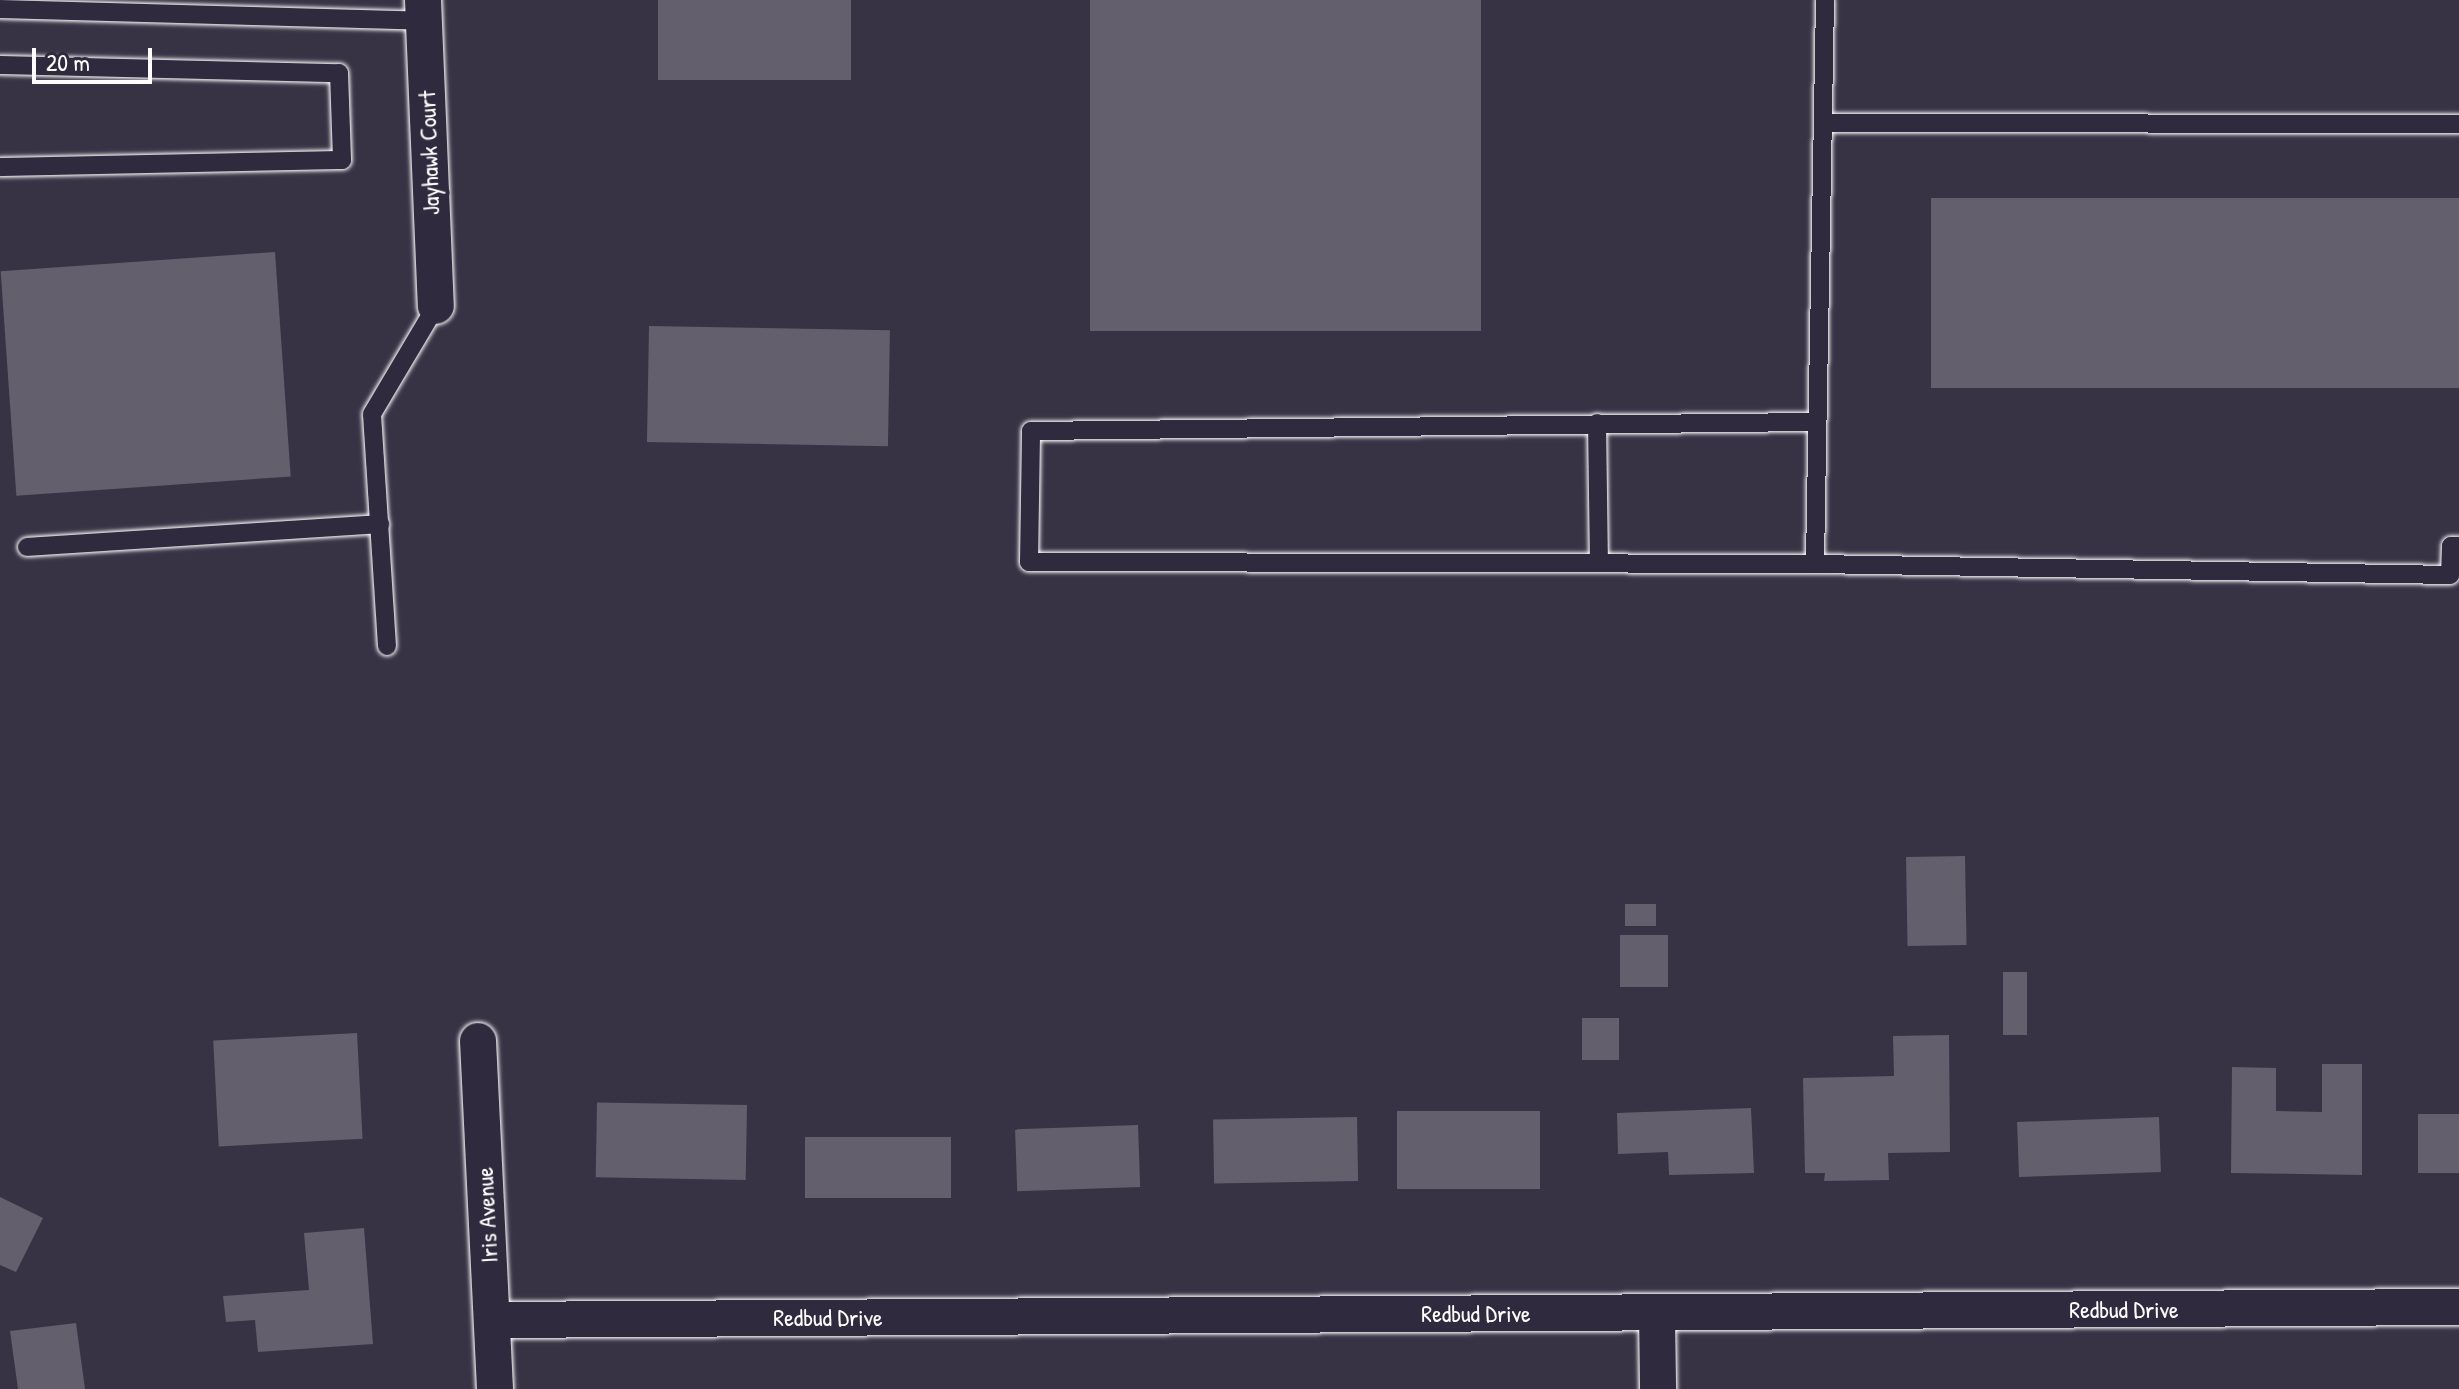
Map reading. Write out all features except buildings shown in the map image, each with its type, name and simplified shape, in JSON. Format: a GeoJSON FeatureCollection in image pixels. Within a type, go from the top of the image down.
{"type":"FeatureCollection","features":[{"type":"Feature","properties":{"kind":"street","name":"Jayhawk Court"},"geometry":{"type":"LineString","coordinates":[[424,10],[436,306]]}},
{"type":"Feature","properties":{"kind":"street","name":"Iris Avenue"},"geometry":{"type":"LineString","coordinates":[[478,1041],[495,1389]]}},
{"type":"Feature","properties":{"kind":"street","name":"Redbud Drive"},"geometry":{"type":"LineString","coordinates":[[492,1320],[2459,1307]]}},
{"type":"Feature","properties":{"kind":"street"},"geometry":{"type":"LineString","coordinates":[[1657,1313],[1658,1389]]}},
{"type":"Feature","properties":{"kind":"lane"},"geometry":{"type":"LineString","coordinates":[[1815,564],[1815,422],[1826,123],[1825,0]]}},
{"type":"Feature","properties":{"kind":"lane"},"geometry":{"type":"LineString","coordinates":[[0,9],[424,10]]}},
{"type":"Feature","properties":{"kind":"lane"},"geometry":{"type":"LineString","coordinates":[[0,65],[339,73],[342,160],[0,167]]}},
{"type":"Feature","properties":{"kind":"lane"},"geometry":{"type":"LineString","coordinates":[[1826,123],[2459,124]]}},
{"type":"Feature","properties":{"kind":"lane"},"geometry":{"type":"LineString","coordinates":[[387,646],[372,414],[436,306]]}},
{"type":"Feature","properties":{"kind":"lane"},"geometry":{"type":"LineString","coordinates":[[1815,422],[1031,431],[1029,562],[1815,564],[2450,575],[2451,546],[2459,546]]}},
{"type":"Feature","properties":{"kind":"lane"},"geometry":{"type":"LineString","coordinates":[[1597,423],[1599,563]]}},
{"type":"Feature","properties":{"kind":"lane"},"geometry":{"type":"LineString","coordinates":[[27,547],[380,524]]}}]}
